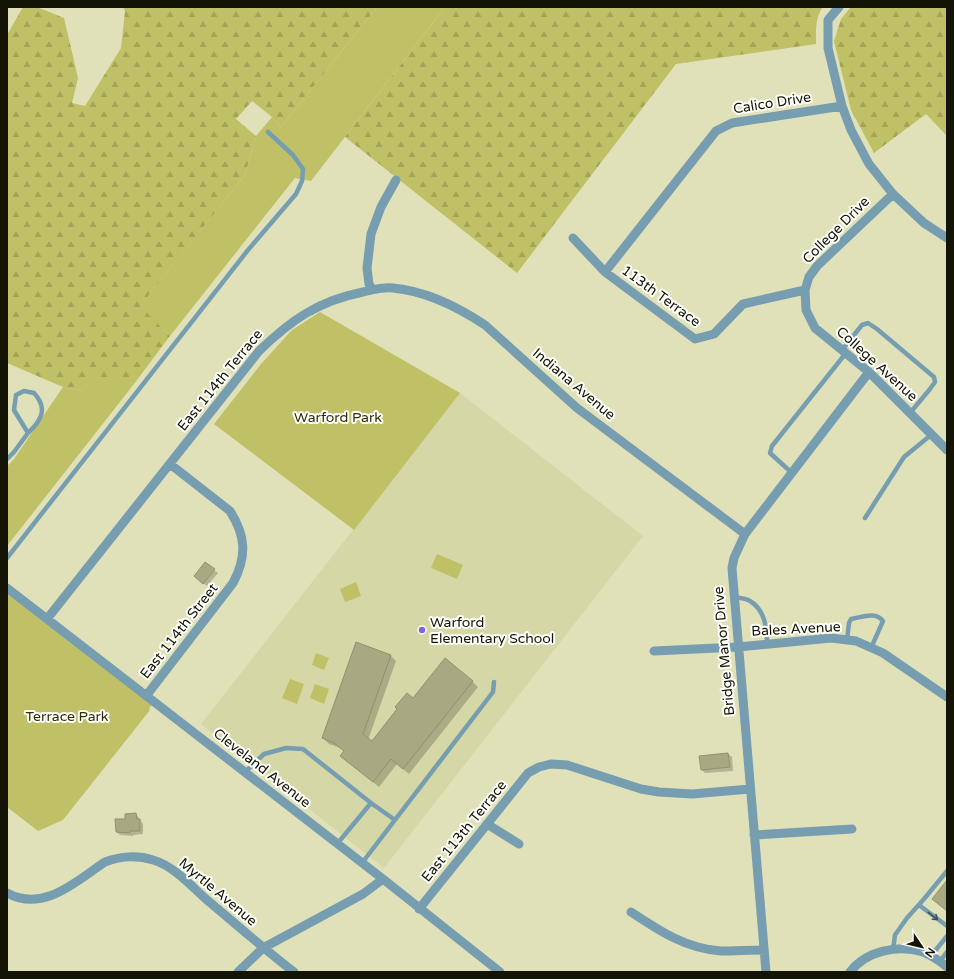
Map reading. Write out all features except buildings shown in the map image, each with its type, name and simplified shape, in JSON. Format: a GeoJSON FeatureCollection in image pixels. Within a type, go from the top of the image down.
{"type":"FeatureCollection","features":[{"type":"Feature","properties":{"kind":"street"},"geometry":{"type":"LineString","coordinates":[[839,7],[828,20],[828,48],[842,106],[851,130],[869,164],[893,194],[924,223],[947,238]]}},
{"type":"Feature","properties":{"kind":"street","name":"Calico Drive"},"geometry":{"type":"LineString","coordinates":[[605,272],[716,131],[732,123],[842,106]]}},
{"type":"Feature","properties":{"kind":"street"},"geometry":{"type":"LineString","coordinates":[[372,290],[369,284],[367,268],[371,234],[381,207],[396,180]]}},
{"type":"Feature","properties":{"kind":"street","name":"College Drive"},"geometry":{"type":"LineString","coordinates":[[805,290],[809,277],[816,266],[893,194]]}},
{"type":"Feature","properties":{"kind":"street","name":"113th Terrace"},"geometry":{"type":"LineString","coordinates":[[573,238],[605,272],[695,339],[714,334],[743,304],[805,290]]}},
{"type":"Feature","properties":{"kind":"street","name":"Indiana Avenue"},"geometry":{"type":"LineString","coordinates":[[372,290],[392,288],[418,293],[441,301],[472,317],[485,326],[577,408],[746,534]]}},
{"type":"Feature","properties":{"kind":"street","name":"East 114th Terrace"},"geometry":{"type":"LineString","coordinates":[[48,619],[259,352],[279,332],[300,316],[323,304],[347,295],[372,290]]}},
{"type":"Feature","properties":{"kind":"street","name":"College Avenue"},"geometry":{"type":"LineString","coordinates":[[805,290],[806,310],[815,328],[869,372],[947,450]]}},
{"type":"Feature","properties":{"kind":"street","name":"Bridge Manor Drive"},"geometry":{"type":"LineString","coordinates":[[766,972],[732,568],[734,558],[746,534],[869,372]]}},
{"type":"Feature","properties":{"kind":"street","name":"East 114th Street"},"geometry":{"type":"LineString","coordinates":[[146,696],[233,583],[239,571],[243,555],[241,534],[237,522],[230,511],[170,464]]}},
{"type":"Feature","properties":{"kind":"street","name":"Cleveland Avenue"},"geometry":{"type":"LineString","coordinates":[[7,588],[383,879],[500,972]]}},
{"type":"Feature","properties":{"kind":"street","name":"Bales Avenue"},"geometry":{"type":"LineString","coordinates":[[654,651],[738,647],[831,638],[856,641],[883,653],[947,696]]}},
{"type":"Feature","properties":{"kind":"street","name":"East 113th Terrace"},"geometry":{"type":"LineString","coordinates":[[419,909],[528,773],[539,767],[551,764],[567,765],[641,789],[659,792],[692,794],[750,789]]}},
{"type":"Feature","properties":{"kind":"street"},"geometry":{"type":"LineString","coordinates":[[487,824],[519,844]]}},
{"type":"Feature","properties":{"kind":"street"},"geometry":{"type":"LineString","coordinates":[[754,835],[852,830]]}},
{"type":"Feature","properties":{"kind":"street","name":"Myrtle Avenue"},"geometry":{"type":"LineString","coordinates":[[7,894],[25,900],[40,900],[56,895],[112,859],[133,856],[154,860],[173,870],[263,948],[294,972]]}},
{"type":"Feature","properties":{"kind":"street"},"geometry":{"type":"LineString","coordinates":[[238,972],[263,948],[364,894],[383,879]]}},
{"type":"Feature","properties":{"kind":"street"},"geometry":{"type":"LineString","coordinates":[[631,912],[663,933],[692,946],[719,951],[764,950]]}},
{"type":"Feature","properties":{"kind":"street"},"geometry":{"type":"LineString","coordinates":[[850,972],[855,965],[864,959],[884,950],[905,949],[923,952],[943,964]]}},
{"type":"Feature","properties":{"kind":"lane"},"geometry":{"type":"LineString","coordinates":[[7,558],[243,256],[296,194],[302,181],[303,170],[293,155],[268,132]]}},
{"type":"Feature","properties":{"kind":"lane"},"geometry":{"type":"LineString","coordinates":[[792,473],[770,453],[772,446],[862,325],[868,323],[877,329],[934,377],[935,382],[910,413]]}},
{"type":"Feature","properties":{"kind":"lane"},"geometry":{"type":"LineString","coordinates":[[7,459],[28,433],[36,426],[42,414],[40,400],[34,392],[24,391],[16,395],[14,410],[28,433]]}},
{"type":"Feature","properties":{"kind":"lane"},"geometry":{"type":"LineString","coordinates":[[865,518],[904,457],[932,435]]}},
{"type":"Feature","properties":{"kind":"lane"},"geometry":{"type":"LineString","coordinates":[[734,597],[749,600],[761,611],[767,626],[767,644]]}},
{"type":"Feature","properties":{"kind":"lane"},"geometry":{"type":"LineString","coordinates":[[847,640],[849,623],[851,619],[875,615],[880,617],[883,621],[871,648]]}},
{"type":"Feature","properties":{"kind":"lane"},"geometry":{"type":"LineString","coordinates":[[362,863],[493,692],[494,682]]}},
{"type":"Feature","properties":{"kind":"lane"},"geometry":{"type":"LineString","coordinates":[[245,772],[264,754],[286,748],[303,749],[371,803],[395,820]]}},
{"type":"Feature","properties":{"kind":"lane"},"geometry":{"type":"LineString","coordinates":[[337,844],[371,803]]}},
{"type":"Feature","properties":{"kind":"lane"},"geometry":{"type":"LineString","coordinates":[[893,950],[895,935],[907,918],[947,871]]}},
{"type":"Feature","properties":{"kind":"lane"},"geometry":{"type":"LineString","coordinates":[[919,905],[947,926]]}},
{"type":"Feature","properties":{"kind":"lane"},"geometry":{"type":"LineString","coordinates":[[931,956],[947,936]]}},
{"type":"Feature","properties":{"kind":"lane"},"geometry":{"type":"LineString","coordinates":[[943,964],[947,952]]}},
{"type":"Feature","properties":{"kind":"shaded area","name":"Warford Elementary School"},"geometry":{"type":"Polygon","coordinates":[[[460,393],[643,536],[384,868],[201,724],[460,393]]]}},
{"type":"Feature","properties":{"kind":"green space"},"geometry":{"type":"Polygon","coordinates":[[[23,7],[37,7],[64,18],[78,78],[72,103],[85,106],[121,48],[125,11],[123,7],[377,7],[281,127],[272,117],[252,101],[236,119],[256,136],[245,175],[140,306],[170,336],[134,384],[93,375],[81,391],[63,387],[7,363],[7,35],[23,7]]]}},
{"type":"Feature","properties":{"kind":"green space"},"geometry":{"type":"Polygon","coordinates":[[[377,7],[445,7],[311,181],[295,178],[170,336],[139,307],[245,175],[256,136],[272,117],[281,127],[377,7]]]}},
{"type":"Feature","properties":{"kind":"green space"},"geometry":{"type":"Polygon","coordinates":[[[445,7],[823,7],[817,20],[816,44],[676,64],[517,273],[345,137],[445,7]]]}},
{"type":"Feature","properties":{"kind":"green space"},"geometry":{"type":"Polygon","coordinates":[[[851,7],[947,7],[947,136],[926,114],[874,153],[851,110],[834,41],[841,19],[851,7]]]}},
{"type":"Feature","properties":{"kind":"green space","name":"Warford Park"},"geometry":{"type":"Polygon","coordinates":[[[320,312],[460,393],[354,530],[214,424],[261,364],[292,330],[320,312]]]}},
{"type":"Feature","properties":{"kind":"green space"},"geometry":{"type":"Polygon","coordinates":[[[93,374],[134,384],[7,546],[7,466],[14,459],[63,387],[81,391],[93,374]]]}},
{"type":"Feature","properties":{"kind":"green space"},"geometry":{"type":"Polygon","coordinates":[[[437,554],[463,565],[457,579],[431,568],[437,554]]]}},
{"type":"Feature","properties":{"kind":"green space"},"geometry":{"type":"Polygon","coordinates":[[[356,582],[361,596],[345,602],[340,589],[356,582]]]}},
{"type":"Feature","properties":{"kind":"green space","name":"Terrace Park"},"geometry":{"type":"Polygon","coordinates":[[[8,593],[152,705],[149,708],[150,710],[63,820],[38,831],[7,807],[8,593]]]}},
{"type":"Feature","properties":{"kind":"green space"},"geometry":{"type":"Polygon","coordinates":[[[316,653],[329,658],[324,670],[312,665],[316,653]]]}},
{"type":"Feature","properties":{"kind":"green space"},"geometry":{"type":"Polygon","coordinates":[[[290,679],[304,684],[297,704],[282,698],[290,679]]]}},
{"type":"Feature","properties":{"kind":"green space"},"geometry":{"type":"Polygon","coordinates":[[[315,684],[329,689],[324,704],[310,698],[315,684]]]}},
{"type":"Feature","properties":{"kind":"place","name":"Warford Elementary School"},"geometry":{"type":"Point","coordinates":[422,630]}}]}
